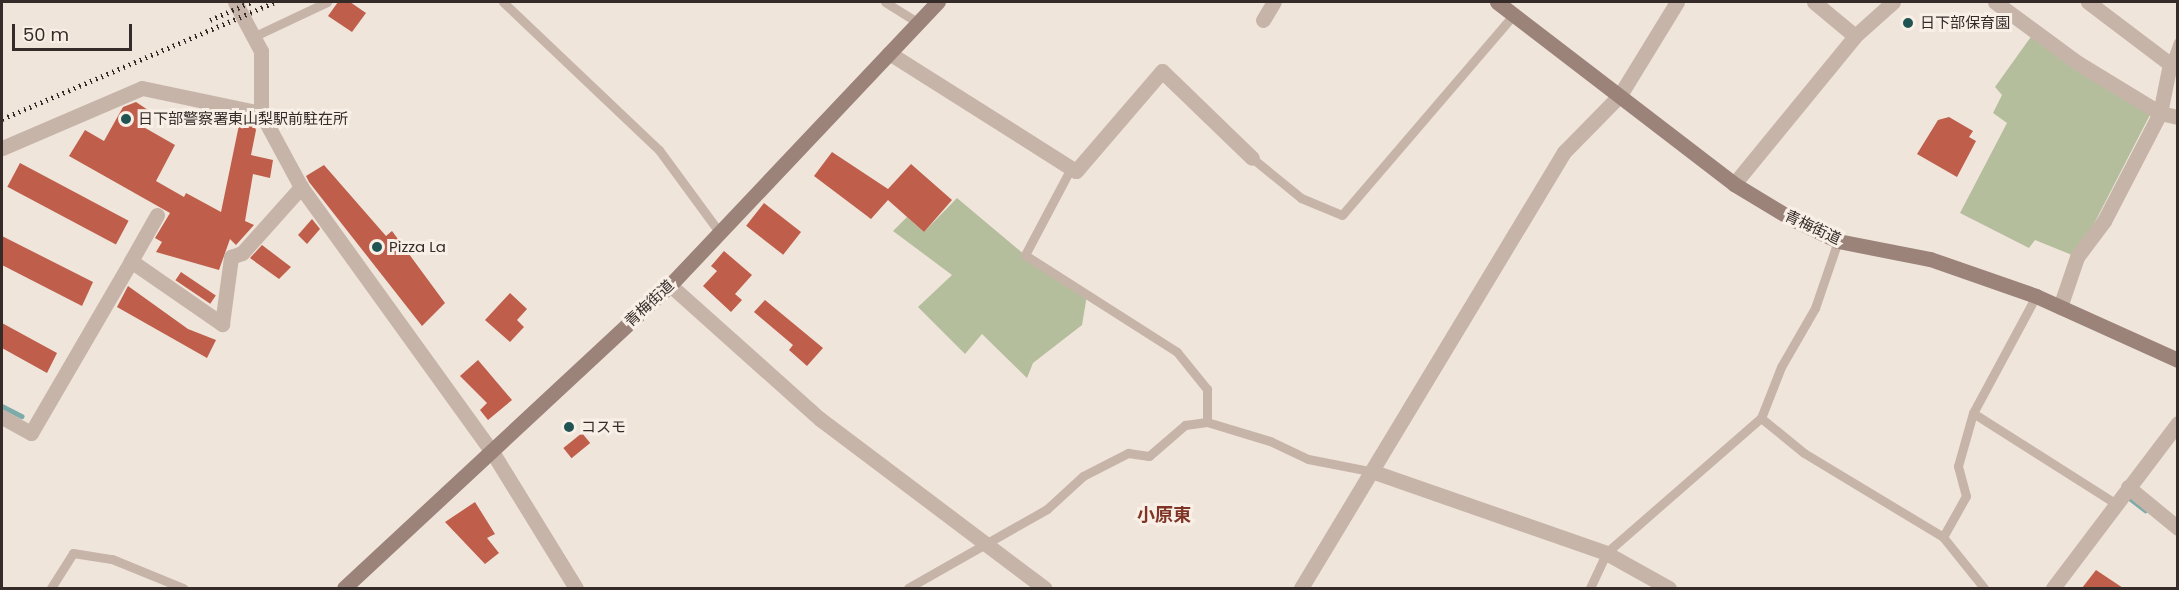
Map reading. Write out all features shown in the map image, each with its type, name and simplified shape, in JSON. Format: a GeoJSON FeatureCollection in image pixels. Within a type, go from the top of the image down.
{"type":"FeatureCollection","features":[{"type":"Feature","properties":{"kind":"main road","name":"青梅街道"},"geometry":{"type":"LineString","coordinates":[[344,588],[670,285],[938,2]]}},
{"type":"Feature","properties":{"kind":"main road","name":"青梅街道"},"geometry":{"type":"LineString","coordinates":[[1497,2],[1734,184],[1838,241],[1930,259],[2036,296],[2178,360]]}},
{"type":"Feature","properties":{"kind":"street"},"geometry":{"type":"LineString","coordinates":[[235,2],[261,51],[261,113],[301,187],[491,450],[576,588]]}},
{"type":"Feature","properties":{"kind":"street"},"geometry":{"type":"LineString","coordinates":[[1263,20],[1274,2]]}},
{"type":"Feature","properties":{"kind":"street"},"geometry":{"type":"LineString","coordinates":[[1301,588],[1374,472],[1564,153],[1620,95],[1677,2]]}},
{"type":"Feature","properties":{"kind":"street"},"geometry":{"type":"LineString","coordinates":[[1814,2],[1856,36]]}},
{"type":"Feature","properties":{"kind":"street"},"geometry":{"type":"LineString","coordinates":[[1734,184],[1856,36],[1893,2]]}},
{"type":"Feature","properties":{"kind":"street"},"geometry":{"type":"LineString","coordinates":[[1995,2],[2078,63],[2160,113],[2178,117]]}},
{"type":"Feature","properties":{"kind":"street"},"geometry":{"type":"LineString","coordinates":[[2060,307],[2077,257],[2104,221],[2160,113],[2170,64],[2088,2]]}},
{"type":"Feature","properties":{"kind":"street"},"geometry":{"type":"LineString","coordinates":[[889,53],[1076,171],[1162,71],[1252,158]]}},
{"type":"Feature","properties":{"kind":"street"},"geometry":{"type":"LineString","coordinates":[[2,148],[142,88],[261,113]]}},
{"type":"Feature","properties":{"kind":"street"},"geometry":{"type":"LineString","coordinates":[[131,261],[222,324],[231,257],[242,253],[301,187]]}},
{"type":"Feature","properties":{"kind":"street"},"geometry":{"type":"LineString","coordinates":[[2,417],[32,433],[157,215]]}},
{"type":"Feature","properties":{"kind":"street"},"geometry":{"type":"LineString","coordinates":[[670,285],[820,419],[1044,588]]}},
{"type":"Feature","properties":{"kind":"street"},"geometry":{"type":"LineString","coordinates":[[2053,588],[2115,503],[2178,423]]}},
{"type":"Feature","properties":{"kind":"street"},"geometry":{"type":"LineString","coordinates":[[1374,472],[1606,553],[1669,588]]}},
{"type":"Feature","properties":{"kind":"street"},"geometry":{"type":"LineString","coordinates":[[2128,487],[2178,528]]}},
{"type":"Feature","properties":{"kind":"lane"},"geometry":{"type":"LineString","coordinates":[[255,36],[327,2]]}},
{"type":"Feature","properties":{"kind":"lane"},"geometry":{"type":"LineString","coordinates":[[503,2],[659,150],[720,233]]}},
{"type":"Feature","properties":{"kind":"lane"},"geometry":{"type":"LineString","coordinates":[[885,2],[918,23]]}},
{"type":"Feature","properties":{"kind":"lane"},"geometry":{"type":"LineString","coordinates":[[1252,158],[1301,198],[1342,215],[1514,14]]}},
{"type":"Feature","properties":{"kind":"lane"},"geometry":{"type":"LineString","coordinates":[[2170,64],[2178,42]]}},
{"type":"Feature","properties":{"kind":"lane"},"geometry":{"type":"LineString","coordinates":[[1071,168],[1025,255],[1177,352],[1208,388],[1207,422]]}},
{"type":"Feature","properties":{"kind":"lane"},"geometry":{"type":"LineString","coordinates":[[1590,588],[1606,553],[1761,418],[1781,367],[1815,308],[1838,241]]}},
{"type":"Feature","properties":{"kind":"lane"},"geometry":{"type":"LineString","coordinates":[[1943,537],[1966,496],[1958,466],[1973,412],[2036,296]]}},
{"type":"Feature","properties":{"kind":"lane"},"geometry":{"type":"LineString","coordinates":[[1973,412],[2115,503]]}},
{"type":"Feature","properties":{"kind":"lane"},"geometry":{"type":"LineString","coordinates":[[1761,418],[1804,453],[1943,537],[1984,588]]}},
{"type":"Feature","properties":{"kind":"lane"},"geometry":{"type":"LineString","coordinates":[[908,588],[1047,508],[1083,476],[1128,453],[1149,456],[1185,425],[1207,422],[1270,441],[1308,459],[1374,472]]}},
{"type":"Feature","properties":{"kind":"lane"},"geometry":{"type":"LineString","coordinates":[[51,588],[74,553],[112,559],[183,588]]}},
{"type":"Feature","properties":{"kind":"green space"},"geometry":{"type":"Polygon","coordinates":[[[2035,31],[2155,105],[2077,257],[2035,240],[2029,248],[1960,213],[2007,123],[1993,113],[2002,95],[1995,87],[2035,31]]]}},
{"type":"Feature","properties":{"kind":"green space"},"geometry":{"type":"Polygon","coordinates":[[[957,198],[1025,255],[1087,295],[1082,325],[1033,363],[1027,378],[982,334],[965,354],[918,307],[952,275],[893,231],[907,217],[924,232],[957,198]]]}},
{"type":"Feature","properties":{"kind":"building"},"geometry":{"type":"Polygon","coordinates":[[[338,2],[350,2],[366,13],[352,32],[328,16],[338,2]]]}},
{"type":"Feature","properties":{"kind":"building"},"geometry":{"type":"Polygon","coordinates":[[[136,102],[148,110],[140,125],[175,145],[156,181],[184,197],[186,193],[221,212],[239,125],[252,121],[256,130],[251,155],[273,160],[270,178],[253,174],[245,221],[254,225],[236,245],[230,239],[219,270],[156,252],[162,242],[155,238],[170,213],[69,156],[85,130],[104,141],[123,107],[136,102]]]}},
{"type":"Feature","properties":{"kind":"building"},"geometry":{"type":"Polygon","coordinates":[[[1949,117],[1973,131],[1969,137],[1976,141],[1957,177],[1917,154],[1938,120],[1949,117]]]}},
{"type":"Feature","properties":{"kind":"building"},"geometry":{"type":"Polygon","coordinates":[[[832,152],[888,189],[911,164],[952,200],[924,232],[888,200],[871,219],[814,176],[832,152]]]}},
{"type":"Feature","properties":{"kind":"building"},"geometry":{"type":"Polygon","coordinates":[[[20,163],[129,221],[116,245],[7,187],[20,163]]]}},
{"type":"Feature","properties":{"kind":"building"},"geometry":{"type":"Polygon","coordinates":[[[324,165],[386,236],[392,231],[445,303],[422,326],[309,182],[306,176],[324,165]]]}},
{"type":"Feature","properties":{"kind":"building"},"geometry":{"type":"Polygon","coordinates":[[[764,203],[801,232],[783,255],[746,226],[764,203]]]}},
{"type":"Feature","properties":{"kind":"building"},"geometry":{"type":"Polygon","coordinates":[[[312,219],[320,229],[307,244],[298,235],[312,219]]]}},
{"type":"Feature","properties":{"kind":"building"},"geometry":{"type":"Polygon","coordinates":[[[2,236],[93,282],[82,306],[2,265],[2,236]]]}},
{"type":"Feature","properties":{"kind":"building"},"geometry":{"type":"Polygon","coordinates":[[[262,245],[291,267],[279,279],[250,258],[262,245]]]}},
{"type":"Feature","properties":{"kind":"building"},"geometry":{"type":"Polygon","coordinates":[[[724,251],[752,275],[735,294],[742,300],[731,312],[703,286],[717,271],[711,266],[724,251]]]}},
{"type":"Feature","properties":{"kind":"building"},"geometry":{"type":"Polygon","coordinates":[[[181,272],[216,295],[210,304],[175,280],[181,272]]]}},
{"type":"Feature","properties":{"kind":"building"},"geometry":{"type":"Polygon","coordinates":[[[128,286],[188,329],[216,340],[207,358],[117,307],[128,286]]]}},
{"type":"Feature","properties":{"kind":"building"},"geometry":{"type":"Polygon","coordinates":[[[510,293],[527,309],[517,320],[524,327],[510,342],[485,320],[510,293]]]}},
{"type":"Feature","properties":{"kind":"building"},"geometry":{"type":"Polygon","coordinates":[[[765,300],[823,348],[807,366],[789,350],[793,345],[754,312],[765,300]]]}},
{"type":"Feature","properties":{"kind":"building"},"geometry":{"type":"Polygon","coordinates":[[[2,323],[57,353],[47,373],[2,348],[2,323]]]}},
{"type":"Feature","properties":{"kind":"building"},"geometry":{"type":"Polygon","coordinates":[[[478,360],[512,400],[488,420],[480,410],[487,403],[460,376],[478,360]]]}},
{"type":"Feature","properties":{"kind":"building"},"geometry":{"type":"Polygon","coordinates":[[[582,433],[590,443],[572,458],[563,448],[582,433]]]}},
{"type":"Feature","properties":{"kind":"building"},"geometry":{"type":"Polygon","coordinates":[[[475,502],[495,534],[487,538],[499,553],[485,564],[445,522],[475,502]]]}},
{"type":"Feature","properties":{"kind":"building"},"geometry":{"type":"Polygon","coordinates":[[[2096,570],[2123,588],[2082,588],[2096,570]]]}},
{"type":"Feature","properties":{"kind":"waterway"},"geometry":{"type":"LineString","coordinates":[[2,406],[22,416]]}},
{"type":"Feature","properties":{"kind":"waterway"},"geometry":{"type":"LineString","coordinates":[[2131,499],[2145,510]]}},
{"type":"Feature","properties":{"kind":"railway"},"geometry":{"type":"LineString","coordinates":[[210,20],[251,2]]}},
{"type":"Feature","properties":{"kind":"railway"},"geometry":{"type":"LineString","coordinates":[[2,119],[275,2]]}},
{"type":"Feature","properties":{"kind":"place","name":"日下部保育園"},"geometry":{"type":"Point","coordinates":[1908,23]}},
{"type":"Feature","properties":{"kind":"place","name":"日下部警察署東山梨駅前駐在所"},"geometry":{"type":"Point","coordinates":[126,119]}},
{"type":"Feature","properties":{"kind":"place","name":"Pizza La"},"geometry":{"type":"Point","coordinates":[377,247]}},
{"type":"Feature","properties":{"kind":"place","name":"コスモ"},"geometry":{"type":"Point","coordinates":[569,427]}},
{"type":"Feature","properties":{"kind":"district","name":"小原東"},"geometry":{"type":"Point","coordinates":[1164,515]}}]}
